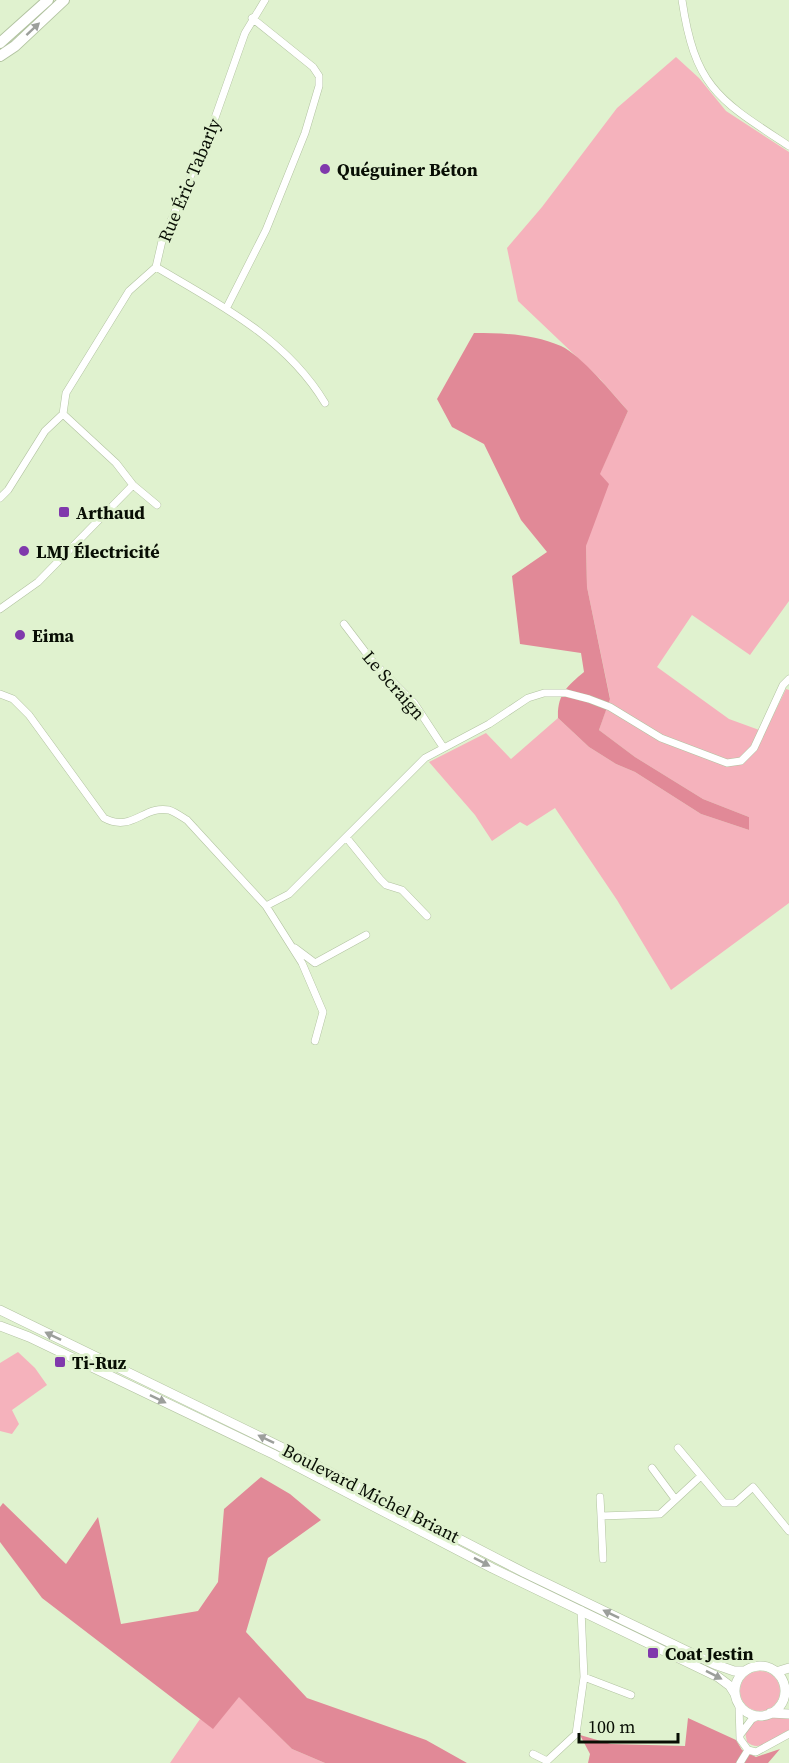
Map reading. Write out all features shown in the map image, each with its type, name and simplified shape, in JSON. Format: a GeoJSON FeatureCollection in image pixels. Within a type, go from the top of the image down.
{"type":"FeatureCollection","features":[{"type":"Feature","properties":{"kind":"highway"},"geometry":{"type":"LineString","coordinates":[[0,43],[48,0]]}},
{"type":"Feature","properties":{"kind":"highway"},"geometry":{"type":"LineString","coordinates":[[0,56],[15,46],[64,0]]}},
{"type":"Feature","properties":{"kind":"main road","name":"Boulevard Michel Briant"},"geometry":{"type":"LineString","coordinates":[[3,1311],[279,1446],[462,1540],[714,1664],[734,1671],[744,1671]]}},
{"type":"Feature","properties":{"kind":"main road","name":"Boulevard Michel Briant"},"geometry":{"type":"LineString","coordinates":[[0,1326],[29,1337],[273,1454],[458,1550],[722,1680],[735,1694]]}},
{"type":"Feature","properties":{"kind":"main road"},"geometry":{"type":"LineString","coordinates":[[458,1550],[462,1540]]}},
{"type":"Feature","properties":{"kind":"main road"},"geometry":{"type":"LineString","coordinates":[[789,1668],[776,1672],[757,1666],[744,1671],[737,1680],[735,1694],[740,1705],[747,1712],[758,1716],[770,1713],[789,1714]]}},
{"type":"Feature","properties":{"kind":"main road"},"geometry":{"type":"LineString","coordinates":[[770,1713],[780,1705],[786,1690],[776,1672]]}},
{"type":"Feature","properties":{"kind":"street","name":"Rue Éric Tabarly"},"geometry":{"type":"LineString","coordinates":[[156,267],[162,241],[210,132],[252,18],[265,0]]}},
{"type":"Feature","properties":{"kind":"street"},"geometry":{"type":"LineString","coordinates":[[682,0],[686,23],[700,67],[713,90],[729,106],[789,146]]}},
{"type":"Feature","properties":{"kind":"street"},"geometry":{"type":"LineString","coordinates":[[226,307],[283,192],[319,86],[319,76],[313,67],[252,18]]}},
{"type":"Feature","properties":{"kind":"street"},"geometry":{"type":"LineString","coordinates":[[0,498],[8,490],[45,430],[63,414],[66,393],[129,291],[156,267],[226,307],[289,358],[325,403]]}},
{"type":"Feature","properties":{"kind":"street"},"geometry":{"type":"LineString","coordinates":[[63,414],[116,463],[133,485],[157,505]]}},
{"type":"Feature","properties":{"kind":"street"},"geometry":{"type":"LineString","coordinates":[[0,609],[38,582],[133,485]]}},
{"type":"Feature","properties":{"kind":"street","name":"Le Scraign"},"geometry":{"type":"LineString","coordinates":[[344,624],[373,662],[414,703],[443,747]]}},
{"type":"Feature","properties":{"kind":"street"},"geometry":{"type":"LineString","coordinates":[[266,906],[289,894],[424,758],[489,724],[528,698],[544,693],[566,693],[610,706],[661,738],[727,763],[741,761],[754,748],[783,685],[789,679]]}},
{"type":"Feature","properties":{"kind":"street"},"geometry":{"type":"LineString","coordinates":[[0,694],[13,699],[29,715],[104,818],[115,824],[126,823],[156,810],[170,810],[187,820],[266,906],[302,963],[323,1012],[315,1041]]}},
{"type":"Feature","properties":{"kind":"street"},"geometry":{"type":"LineString","coordinates":[[346,837],[386,885],[402,890],[427,916]]}},
{"type":"Feature","properties":{"kind":"street"},"geometry":{"type":"LineString","coordinates":[[290,945],[315,963],[366,935]]}},
{"type":"Feature","properties":{"kind":"street"},"geometry":{"type":"LineString","coordinates":[[678,1448],[727,1505],[735,1503],[753,1488],[789,1531]]}},
{"type":"Feature","properties":{"kind":"street"},"geometry":{"type":"LineString","coordinates":[[652,1468],[675,1499]]}},
{"type":"Feature","properties":{"kind":"street"},"geometry":{"type":"LineString","coordinates":[[601,1516],[660,1514],[701,1476]]}},
{"type":"Feature","properties":{"kind":"street"},"geometry":{"type":"LineString","coordinates":[[600,1497],[603,1558]]}},
{"type":"Feature","properties":{"kind":"street"},"geometry":{"type":"LineString","coordinates":[[533,1754],[547,1761],[576,1734],[584,1677],[580,1610]]}},
{"type":"Feature","properties":{"kind":"street"},"geometry":{"type":"LineString","coordinates":[[584,1677],[631,1695]]}},
{"type":"Feature","properties":{"kind":"street"},"geometry":{"type":"LineString","coordinates":[[740,1705],[740,1735],[748,1750],[756,1752],[789,1734]]}},
{"type":"Feature","properties":{"kind":"street"},"geometry":{"type":"LineString","coordinates":[[740,1735],[752,1719],[758,1716]]}},
{"type":"Feature","properties":{"kind":"street"},"geometry":{"type":"LineString","coordinates":[[740,1763],[748,1750]]}},
{"type":"Feature","properties":{"kind":"shaded area"},"geometry":{"type":"Polygon","coordinates":[[[676,57],[699,78],[726,111],[789,152],[789,601],[750,655],[692,615],[657,667],[729,719],[765,732],[786,689],[789,690],[789,903],[671,990],[617,900],[555,808],[527,826],[520,822],[492,841],[475,815],[429,762],[486,733],[511,759],[558,718],[589,747],[616,764],[635,772],[701,814],[749,830],[749,817],[703,799],[635,757],[599,730],[610,698],[587,587],[586,546],[599,475],[628,411],[600,379],[518,301],[507,248],[542,207],[617,108],[676,57]]]}},
{"type":"Feature","properties":{"kind":"shaded area"},"geometry":{"type":"Polygon","coordinates":[[[474,333],[529,337],[561,346],[587,366],[628,411],[600,474],[609,484],[586,546],[587,587],[610,699],[599,730],[635,757],[703,799],[749,817],[749,830],[701,814],[635,772],[616,764],[589,747],[558,718],[561,697],[584,672],[581,653],[520,644],[512,576],[547,552],[521,520],[484,444],[452,427],[437,399],[474,333]]]}},
{"type":"Feature","properties":{"kind":"shaded area"},"geometry":{"type":"Polygon","coordinates":[[[18,1352],[35,1368],[47,1385],[12,1410],[19,1424],[12,1434],[0,1431],[0,1363],[18,1352]]]}},
{"type":"Feature","properties":{"kind":"shaded area"},"geometry":{"type":"Polygon","coordinates":[[[261,1477],[290,1494],[321,1520],[268,1558],[246,1632],[307,1698],[426,1740],[467,1763],[325,1763],[292,1749],[239,1697],[213,1729],[42,1598],[0,1542],[0,1507],[3,1503],[66,1564],[98,1517],[121,1624],[198,1611],[218,1582],[224,1509],[261,1477]]]}},
{"type":"Feature","properties":{"kind":"shaded area"},"geometry":{"type":"Polygon","coordinates":[[[760,1671],[774,1677],[780,1691],[774,1705],[760,1711],[746,1705],[740,1691],[746,1677],[760,1671]]]}},
{"type":"Feature","properties":{"kind":"shaded area"},"geometry":{"type":"Polygon","coordinates":[[[239,1696],[292,1749],[325,1763],[170,1763],[200,1719],[213,1728],[239,1696]]]}},
{"type":"Feature","properties":{"kind":"shaded area"},"geometry":{"type":"Polygon","coordinates":[[[777,1716],[789,1716],[789,1730],[763,1745],[752,1745],[747,1742],[745,1732],[753,1722],[777,1716]]]}},
{"type":"Feature","properties":{"kind":"shaded area"},"geometry":{"type":"Polygon","coordinates":[[[688,1718],[736,1740],[742,1750],[756,1757],[780,1749],[768,1763],[588,1763],[590,1754],[580,1735],[611,1744],[685,1746],[688,1718]]]}},
{"type":"Feature","properties":{"kind":"place","name":"Quéguiner Béton"},"geometry":{"type":"Point","coordinates":[325,169]}},
{"type":"Feature","properties":{"kind":"place","name":"Arthaud"},"geometry":{"type":"Point","coordinates":[64,512]}},
{"type":"Feature","properties":{"kind":"place","name":"LMJ Électricité"},"geometry":{"type":"Point","coordinates":[24,551]}},
{"type":"Feature","properties":{"kind":"place","name":"Eima"},"geometry":{"type":"Point","coordinates":[20,635]}},
{"type":"Feature","properties":{"kind":"place","name":"Ti-Ruz"},"geometry":{"type":"Point","coordinates":[60,1362]}},
{"type":"Feature","properties":{"kind":"place","name":"Coat Jestin"},"geometry":{"type":"Point","coordinates":[653,1653]}}]}
